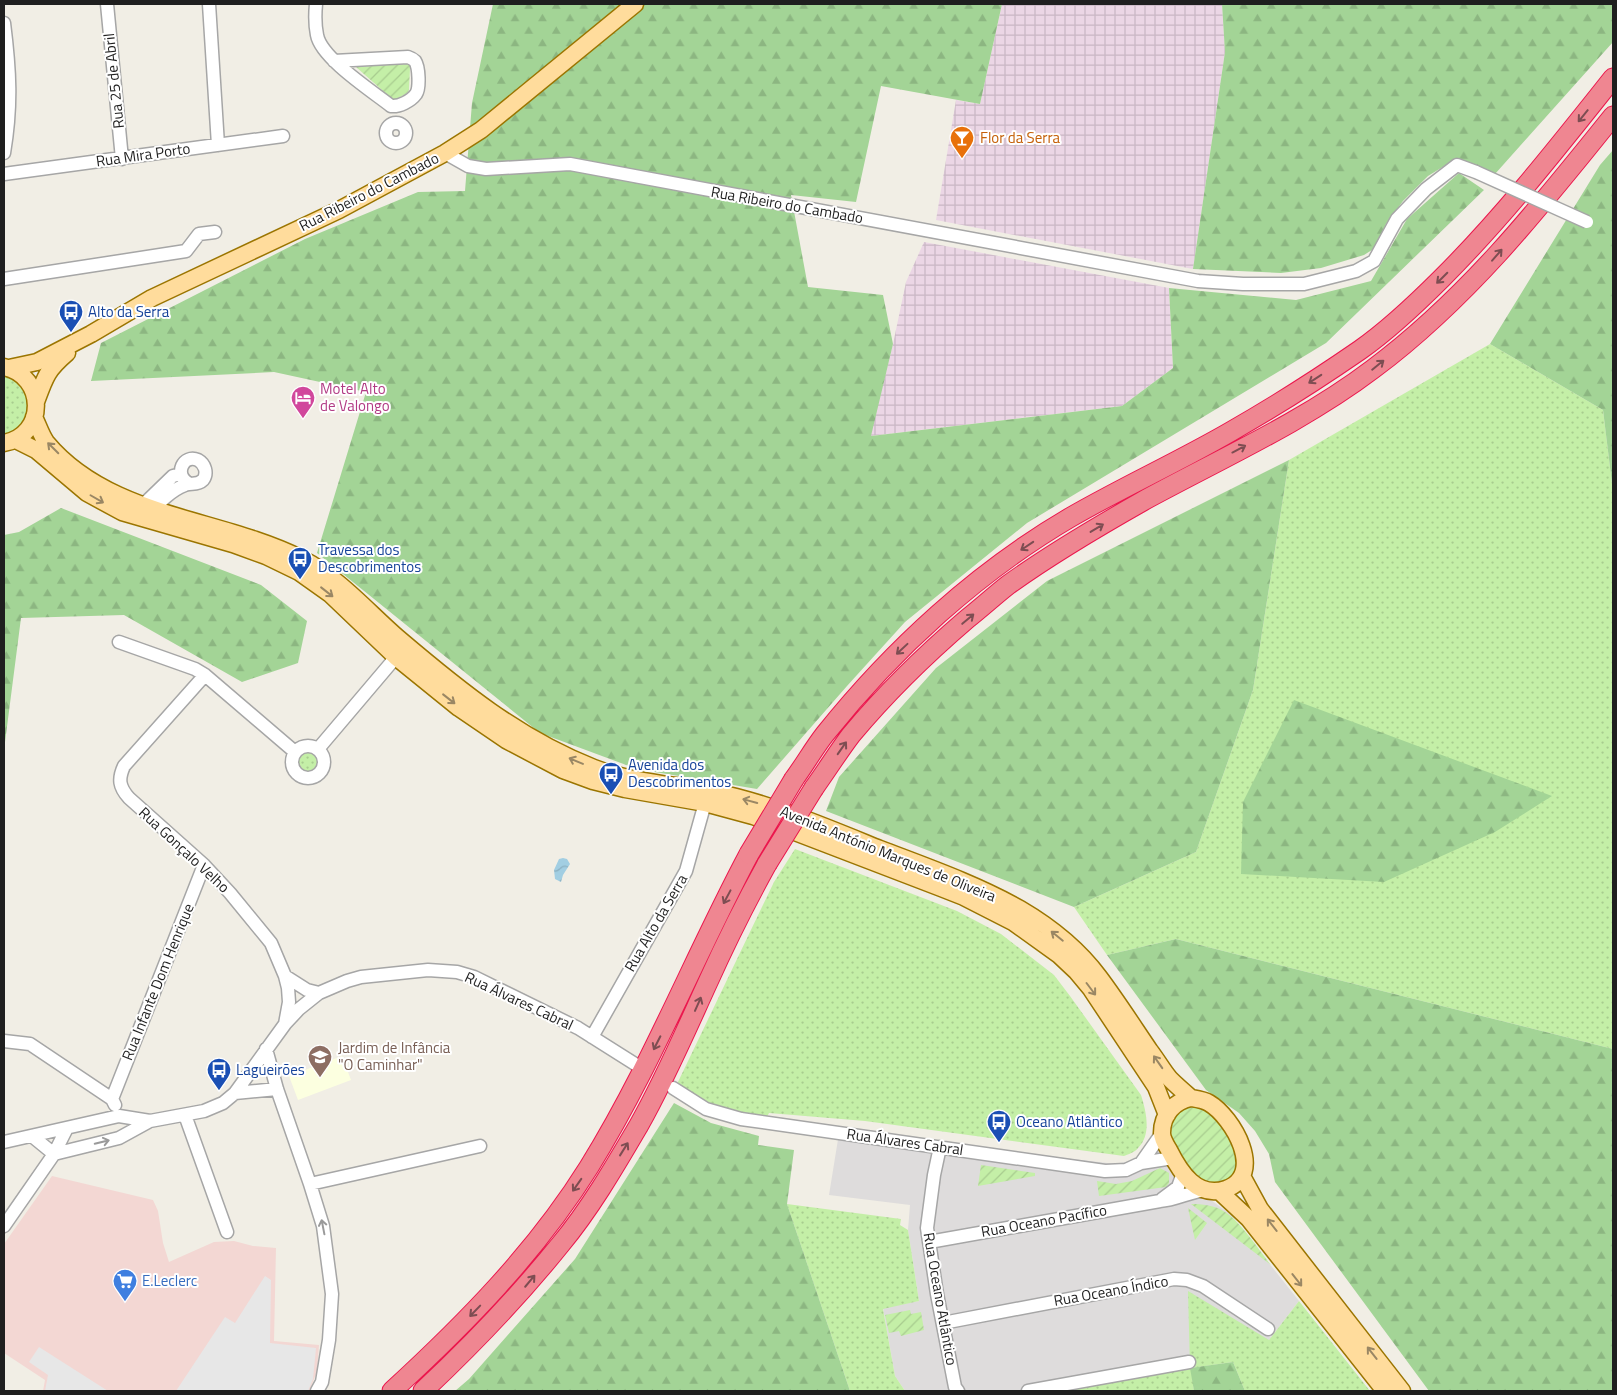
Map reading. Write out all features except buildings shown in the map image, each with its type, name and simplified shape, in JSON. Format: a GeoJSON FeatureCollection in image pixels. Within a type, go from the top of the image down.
{"type":"FeatureCollection","features":[{"type":"Feature","properties":{"kind":"highway"},"geometry":{"type":"LineString","coordinates":[[392,1391],[441,1346],[500,1284],[548,1226],[589,1168],[665,1028],[720,908],[749,854],[794,779],[823,736],[860,692],[892,658],[950,604],[1007,559],[1069,519],[1229,433],[1285,400],[1362,349],[1416,304],[1516,199],[1613,78]]}},
{"type":"Feature","properties":{"kind":"highway"},"geometry":{"type":"LineString","coordinates":[[423,1391],[470,1346],[521,1291],[561,1244],[595,1196],[639,1125],[669,1068],[738,918],[767,864],[814,788],[850,737],[894,687],[944,639],[1006,586],[1056,553],[1140,503],[1325,402],[1372,370],[1433,320],[1483,271],[1613,116]]}},
{"type":"Feature","properties":{"kind":"main road"},"geometry":{"type":"LineString","coordinates":[[445,153],[481,130],[635,4]]}},
{"type":"Feature","properties":{"kind":"main road","name":"Rua Ribeiro do Cambado"},"geometry":{"type":"LineString","coordinates":[[6,368],[37,362],[91,334],[152,298],[339,210],[445,153]]}},
{"type":"Feature","properties":{"kind":"main road","name":"Rua Ribeiro do Cambado"},"geometry":{"type":"LineString","coordinates":[[10,442],[27,430],[46,374],[54,364],[91,334]]}},
{"type":"Feature","properties":{"kind":"main road"},"geometry":{"type":"LineString","coordinates":[[6,368],[28,381],[35,394],[35,409],[44,439],[74,469],[92,482],[145,513],[266,556],[299,572],[330,594],[396,656],[459,708],[506,740],[563,770],[593,781],[625,789],[707,797]]}},
{"type":"Feature","properties":{"kind":"main road"},"geometry":{"type":"LineString","coordinates":[[10,442],[36,450],[87,493],[122,512],[174,515],[262,542],[305,560],[338,583],[396,636],[468,696],[510,726],[597,770],[707,797]]}},
{"type":"Feature","properties":{"kind":"main road","name":"Avenida António Marques de Oliveira"},"geometry":{"type":"LineString","coordinates":[[707,797],[733,796],[782,811],[971,885],[1023,911],[1068,944],[1098,974],[1169,1078],[1191,1098],[1208,1103],[1219,1110],[1229,1123],[1244,1153],[1245,1167],[1242,1176]]}},
{"type":"Feature","properties":{"kind":"main road","name":"Avenida António Marques de Oliveira"},"geometry":{"type":"LineString","coordinates":[[707,797],[948,891],[994,911],[1034,936],[1059,955],[1091,989],[1156,1087],[1167,1116]]}},
{"type":"Feature","properties":{"kind":"main road"},"geometry":{"type":"LineString","coordinates":[[1191,1098],[1177,1102],[1167,1116],[1162,1133],[1173,1158],[1183,1173],[1195,1185],[1212,1191],[1249,1219],[1385,1391]]}},
{"type":"Feature","properties":{"kind":"main road"},"geometry":{"type":"LineString","coordinates":[[1212,1191],[1228,1188],[1242,1176],[1260,1209],[1402,1391]]}},
{"type":"Feature","properties":{"kind":"street","name":"Rua 25 de Abril"},"geometry":{"type":"LineString","coordinates":[[107,4],[122,158]]}},
{"type":"Feature","properties":{"kind":"street"},"geometry":{"type":"LineString","coordinates":[[209,4],[218,145]]}},
{"type":"Feature","properties":{"kind":"street"},"geometry":{"type":"LineString","coordinates":[[316,4],[317,36],[324,51],[334,61],[391,106],[398,107],[416,94],[418,90],[417,67],[413,59],[408,57],[334,61]]}},
{"type":"Feature","properties":{"kind":"street"},"geometry":{"type":"LineString","coordinates":[[4,23],[10,91],[4,153]]}},
{"type":"Feature","properties":{"kind":"street"},"geometry":{"type":"LineString","coordinates":[[391,106],[392,123]]}},
{"type":"Feature","properties":{"kind":"street","name":"Rua Mira Porto"},"geometry":{"type":"LineString","coordinates":[[4,174],[283,136]]}},
{"type":"Feature","properties":{"kind":"street","name":"Rua Ribeiro do Cambado"},"geometry":{"type":"LineString","coordinates":[[445,153],[468,166],[486,170],[570,164],[1198,281],[1243,284],[1304,284],[1356,271],[1374,261],[1398,219],[1426,189],[1457,165],[1587,222]]}},
{"type":"Feature","properties":{"kind":"street"},"geometry":{"type":"LineString","coordinates":[[4,278],[186,251],[199,234],[215,232]]}},
{"type":"Feature","properties":{"kind":"street"},"geometry":{"type":"LineString","coordinates":[[173,476],[184,478],[167,497],[145,513],[173,476]]}},
{"type":"Feature","properties":{"kind":"street"},"geometry":{"type":"LineString","coordinates":[[167,497],[174,515]]}},
{"type":"Feature","properties":{"kind":"street"},"geometry":{"type":"LineString","coordinates":[[318,749],[396,656],[396,636]]}},
{"type":"Feature","properties":{"kind":"street"},"geometry":{"type":"LineString","coordinates":[[119,642],[195,669],[205,675],[295,752]]}},
{"type":"Feature","properties":{"kind":"street"},"geometry":{"type":"LineString","coordinates":[[396,656],[419,655]]}},
{"type":"Feature","properties":{"kind":"street","name":"Rua Gonçalo Velho"},"geometry":{"type":"LineString","coordinates":[[205,675],[124,766],[120,774],[120,786],[128,798],[204,865],[271,943],[285,976],[289,1002],[285,1024]]}},
{"type":"Feature","properties":{"kind":"street"},"geometry":{"type":"LineString","coordinates":[[308,746],[318,749],[323,757],[323,768],[316,775],[307,778],[298,775],[294,771],[291,761],[295,752],[299,748],[308,746]]}},
{"type":"Feature","properties":{"kind":"street","name":"Rua Alto da Serra"},"geometry":{"type":"LineString","coordinates":[[592,1036],[686,871],[707,797]]}},
{"type":"Feature","properties":{"kind":"street","name":"Rua Infante Dom Henrique"},"geometry":{"type":"LineString","coordinates":[[112,1099],[204,865]]}},
{"type":"Feature","properties":{"kind":"street","name":"Rua Álvares Cabral"},"geometry":{"type":"LineString","coordinates":[[4,1142],[119,1116],[150,1120],[185,1115],[212,1108],[235,1093],[285,1024],[299,1009],[319,993],[361,977],[428,970],[457,972],[474,977],[592,1036],[635,1064]]}},
{"type":"Feature","properties":{"kind":"street"},"geometry":{"type":"LineString","coordinates":[[285,976],[307,990],[319,993]]}},
{"type":"Feature","properties":{"kind":"street"},"geometry":{"type":"LineString","coordinates":[[4,1041],[30,1044],[112,1099],[119,1116]]}},
{"type":"Feature","properties":{"kind":"street"},"geometry":{"type":"LineString","coordinates":[[266,1049],[277,1090],[323,1226],[332,1294],[329,1340],[322,1382],[317,1391]]}},
{"type":"Feature","properties":{"kind":"street","name":"Rua Álvares Cabral"},"geometry":{"type":"LineString","coordinates":[[673,1088],[706,1109],[741,1119],[1104,1171],[1126,1170],[1141,1163],[1173,1158]]}},
{"type":"Feature","properties":{"kind":"street"},"geometry":{"type":"LineString","coordinates":[[235,1093],[277,1090]]}},
{"type":"Feature","properties":{"kind":"street"},"geometry":{"type":"LineString","coordinates":[[185,1115],[227,1232]]}},
{"type":"Feature","properties":{"kind":"street","name":"Rua Álvares Cabral"},"geometry":{"type":"LineString","coordinates":[[54,1154],[120,1138],[150,1120]]}},
{"type":"Feature","properties":{"kind":"street"},"geometry":{"type":"LineString","coordinates":[[4,1226],[54,1154],[67,1128]]}},
{"type":"Feature","properties":{"kind":"street"},"geometry":{"type":"LineString","coordinates":[[1141,1163],[1162,1133]]}},
{"type":"Feature","properties":{"kind":"street"},"geometry":{"type":"LineString","coordinates":[[32,1136],[54,1154]]}},
{"type":"Feature","properties":{"kind":"street"},"geometry":{"type":"LineString","coordinates":[[310,1184],[480,1146]]}},
{"type":"Feature","properties":{"kind":"street","name":"Rua Oceano Atlântico"},"geometry":{"type":"LineString","coordinates":[[940,1147],[927,1228],[955,1387],[958,1391]]}},
{"type":"Feature","properties":{"kind":"street"},"geometry":{"type":"LineString","coordinates":[[1160,1201],[1178,1187],[1183,1173]]}},
{"type":"Feature","properties":{"kind":"street","name":"Rua Oceano Pacífico"},"geometry":{"type":"LineString","coordinates":[[929,1242],[1169,1200],[1193,1192],[1212,1191]]}},
{"type":"Feature","properties":{"kind":"street","name":"Rua Oceano Índico"},"geometry":{"type":"LineString","coordinates":[[943,1323],[1174,1279],[1188,1280],[1203,1286],[1268,1329]]}},
{"type":"Feature","properties":{"kind":"street"},"geometry":{"type":"LineString","coordinates":[[1028,1391],[1188,1362]]}},
{"type":"Feature","properties":{"kind":"shaded area"},"geometry":{"type":"Polygon","coordinates":[[[1002,4],[1222,4],[1225,52],[1193,269],[936,220],[956,100],[980,104],[1002,4]]]}},
{"type":"Feature","properties":{"kind":"shaded area"},"geometry":{"type":"Polygon","coordinates":[[[924,242],[1169,288],[1173,368],[1122,406],[870,436],[906,282],[924,242]]]}},
{"type":"Feature","properties":{"kind":"shaded area","name":"Jardim de Infância \"O Caminhar\""},"geometry":{"type":"Polygon","coordinates":[[[342,1056],[351,1080],[298,1100],[289,1076],[342,1056]]]}},
{"type":"Feature","properties":{"kind":"shaded area"},"geometry":{"type":"Polygon","coordinates":[[[840,1127],[1116,1164],[1130,1161],[1142,1155],[1156,1130],[1178,1176],[1230,1214],[1299,1301],[1269,1340],[1190,1368],[1062,1391],[905,1391],[895,1376],[883,1308],[919,1301],[908,1230],[910,1205],[829,1195],[840,1127]]]}},
{"type":"Feature","properties":{"kind":"shaded area"},"geometry":{"type":"Polygon","coordinates":[[[52,1176],[153,1200],[158,1211],[163,1243],[169,1262],[214,1242],[234,1241],[253,1246],[276,1248],[274,1341],[319,1345],[317,1372],[309,1391],[43,1391],[45,1380],[4,1353],[4,1244],[52,1176]]]}},
{"type":"Feature","properties":{"kind":"shaded area"},"geometry":{"type":"Polygon","coordinates":[[[265,1276],[271,1280],[270,1343],[316,1348],[313,1379],[308,1391],[176,1391],[225,1317],[235,1323],[265,1276]]]}},
{"type":"Feature","properties":{"kind":"shaded area"},"geometry":{"type":"Polygon","coordinates":[[[39,1347],[108,1391],[45,1391],[48,1375],[29,1362],[39,1347]]]}},
{"type":"Feature","properties":{"kind":"green space"},"geometry":{"type":"Polygon","coordinates":[[[493,4],[1002,4],[980,104],[881,86],[856,202],[791,195],[808,287],[883,295],[893,344],[871,436],[1122,406],[1173,368],[1169,288],[1296,300],[1371,281],[1407,219],[1459,173],[1484,190],[1326,343],[1027,523],[905,622],[757,789],[637,769],[540,733],[317,553],[366,392],[274,372],[91,381],[101,343],[305,239],[418,192],[465,191],[472,103],[493,4]]]}},
{"type":"Feature","properties":{"kind":"green space"},"geometry":{"type":"Polygon","coordinates":[[[1222,4],[1613,4],[1613,42],[1495,174],[1454,160],[1428,176],[1403,201],[1386,224],[1375,248],[1364,255],[1321,268],[1281,273],[1193,269],[1225,52],[1222,4]]]}},
{"type":"Feature","properties":{"kind":"green space"},"geometry":{"type":"Polygon","coordinates":[[[410,65],[409,90],[395,100],[356,67],[410,65]]]}},
{"type":"Feature","properties":{"kind":"green space"},"geometry":{"type":"Polygon","coordinates":[[[1613,150],[1613,492],[1603,410],[1490,344],[1600,165],[1613,150]]]}},
{"type":"Feature","properties":{"kind":"green space"},"geometry":{"type":"Polygon","coordinates":[[[1490,344],[1603,410],[1613,492],[1613,1049],[1176,939],[1107,955],[1074,907],[1196,852],[1253,690],[1289,460],[1490,344]]]}},
{"type":"Feature","properties":{"kind":"green space"},"geometry":{"type":"Polygon","coordinates":[[[4,374],[20,384],[28,398],[29,406],[28,414],[18,430],[4,437],[4,374]]]}},
{"type":"Feature","properties":{"kind":"green space"},"geometry":{"type":"Polygon","coordinates":[[[1289,460],[1253,690],[1196,852],[1074,907],[826,811],[839,777],[936,668],[1047,581],[1289,460]]]}},
{"type":"Feature","properties":{"kind":"green space"},"geometry":{"type":"Polygon","coordinates":[[[61,508],[261,585],[307,621],[298,663],[242,682],[124,615],[21,618],[4,750],[4,535],[19,532],[61,508]]]}},
{"type":"Feature","properties":{"kind":"green space"},"geometry":{"type":"Polygon","coordinates":[[[1294,700],[1552,796],[1495,832],[1384,882],[1241,874],[1243,802],[1294,700]]]}},
{"type":"Feature","properties":{"kind":"green space"},"geometry":{"type":"Polygon","coordinates":[[[308,751],[316,754],[319,762],[316,770],[308,773],[300,770],[297,762],[300,754],[308,751]]]}},
{"type":"Feature","properties":{"kind":"green space"},"geometry":{"type":"Polygon","coordinates":[[[795,849],[957,911],[1001,934],[1054,975],[1141,1095],[1147,1122],[1145,1136],[1138,1148],[1124,1156],[865,1121],[769,1113],[767,1117],[737,1112],[705,1101],[677,1084],[774,882],[795,849]]]}},
{"type":"Feature","properties":{"kind":"green space"},"geometry":{"type":"Polygon","coordinates":[[[1176,939],[1613,1049],[1613,1391],[1429,1391],[1275,1182],[1269,1154],[1255,1131],[1239,1113],[1206,1090],[1107,955],[1176,939]]]}},
{"type":"Feature","properties":{"kind":"green space"},"geometry":{"type":"Polygon","coordinates":[[[674,1103],[711,1123],[759,1136],[758,1145],[794,1150],[787,1204],[850,1391],[455,1391],[469,1379],[575,1259],[674,1103]]]}},
{"type":"Feature","properties":{"kind":"green space"},"geometry":{"type":"Polygon","coordinates":[[[1191,1107],[1202,1109],[1213,1116],[1232,1144],[1237,1165],[1234,1173],[1222,1182],[1211,1183],[1201,1179],[1183,1160],[1176,1148],[1172,1135],[1172,1123],[1178,1114],[1191,1107]]]}},
{"type":"Feature","properties":{"kind":"green space"},"geometry":{"type":"Polygon","coordinates":[[[981,1165],[1035,1173],[1035,1176],[978,1186],[981,1165]]]}},
{"type":"Feature","properties":{"kind":"green space"},"geometry":{"type":"Polygon","coordinates":[[[1160,1168],[1169,1173],[1169,1183],[1166,1187],[1099,1196],[1097,1181],[1116,1184],[1132,1181],[1160,1168]]]}},
{"type":"Feature","properties":{"kind":"green space"},"geometry":{"type":"Polygon","coordinates":[[[787,1204],[901,1219],[900,1225],[908,1230],[919,1301],[883,1309],[895,1376],[905,1391],[850,1391],[787,1204]]]}},
{"type":"Feature","properties":{"kind":"green space"},"geometry":{"type":"Polygon","coordinates":[[[1191,1204],[1213,1206],[1231,1217],[1244,1229],[1271,1265],[1191,1204]]]}},
{"type":"Feature","properties":{"kind":"green space"},"geometry":{"type":"Polygon","coordinates":[[[1188,1208],[1207,1223],[1195,1240],[1188,1208]]]}},
{"type":"Feature","properties":{"kind":"green space"},"geometry":{"type":"Polygon","coordinates":[[[1188,1291],[1269,1340],[1299,1301],[1370,1391],[1245,1391],[1233,1362],[1191,1368],[1194,1391],[1062,1391],[1190,1368],[1188,1291]]]}},
{"type":"Feature","properties":{"kind":"green space"},"geometry":{"type":"Polygon","coordinates":[[[910,1310],[911,1314],[921,1312],[924,1330],[901,1336],[899,1331],[889,1333],[885,1315],[910,1310]]]}},
{"type":"Feature","properties":{"kind":"green space"},"geometry":{"type":"Polygon","coordinates":[[[1233,1362],[1245,1391],[1194,1391],[1190,1368],[1233,1362]]]}},
{"type":"Feature","properties":{"kind":"water"},"geometry":{"type":"Polygon","coordinates":[[[559,859],[567,859],[570,864],[561,882],[555,879],[554,870],[559,859]]]}},
{"type":"Feature","properties":{"kind":"place","name":"Flor da Serra"},"geometry":{"type":"Point","coordinates":[962,159]}},
{"type":"Feature","properties":{"kind":"place","name":"Alto da Serra"},"geometry":{"type":"Point","coordinates":[71,333]}},
{"type":"Feature","properties":{"kind":"place","name":"Motel Alto de Valongo"},"geometry":{"type":"Point","coordinates":[303,419]}},
{"type":"Feature","properties":{"kind":"place","name":"Travessa dos Descobrimentos"},"geometry":{"type":"Point","coordinates":[300,580]}},
{"type":"Feature","properties":{"kind":"place","name":"Avenida dos Descobrimentos"},"geometry":{"type":"Point","coordinates":[611,795]}},
{"type":"Feature","properties":{"kind":"place","name":"Jardim de Infância \"O Caminhar\""},"geometry":{"type":"Point","coordinates":[320,1078]}},
{"type":"Feature","properties":{"kind":"place","name":"Lagueirões"},"geometry":{"type":"Point","coordinates":[219,1091]}},
{"type":"Feature","properties":{"kind":"place","name":"Oceano Atlântico"},"geometry":{"type":"Point","coordinates":[999,1143]}},
{"type":"Feature","properties":{"kind":"place","name":"E.Leclerc"},"geometry":{"type":"Point","coordinates":[125,1302]}}]}
